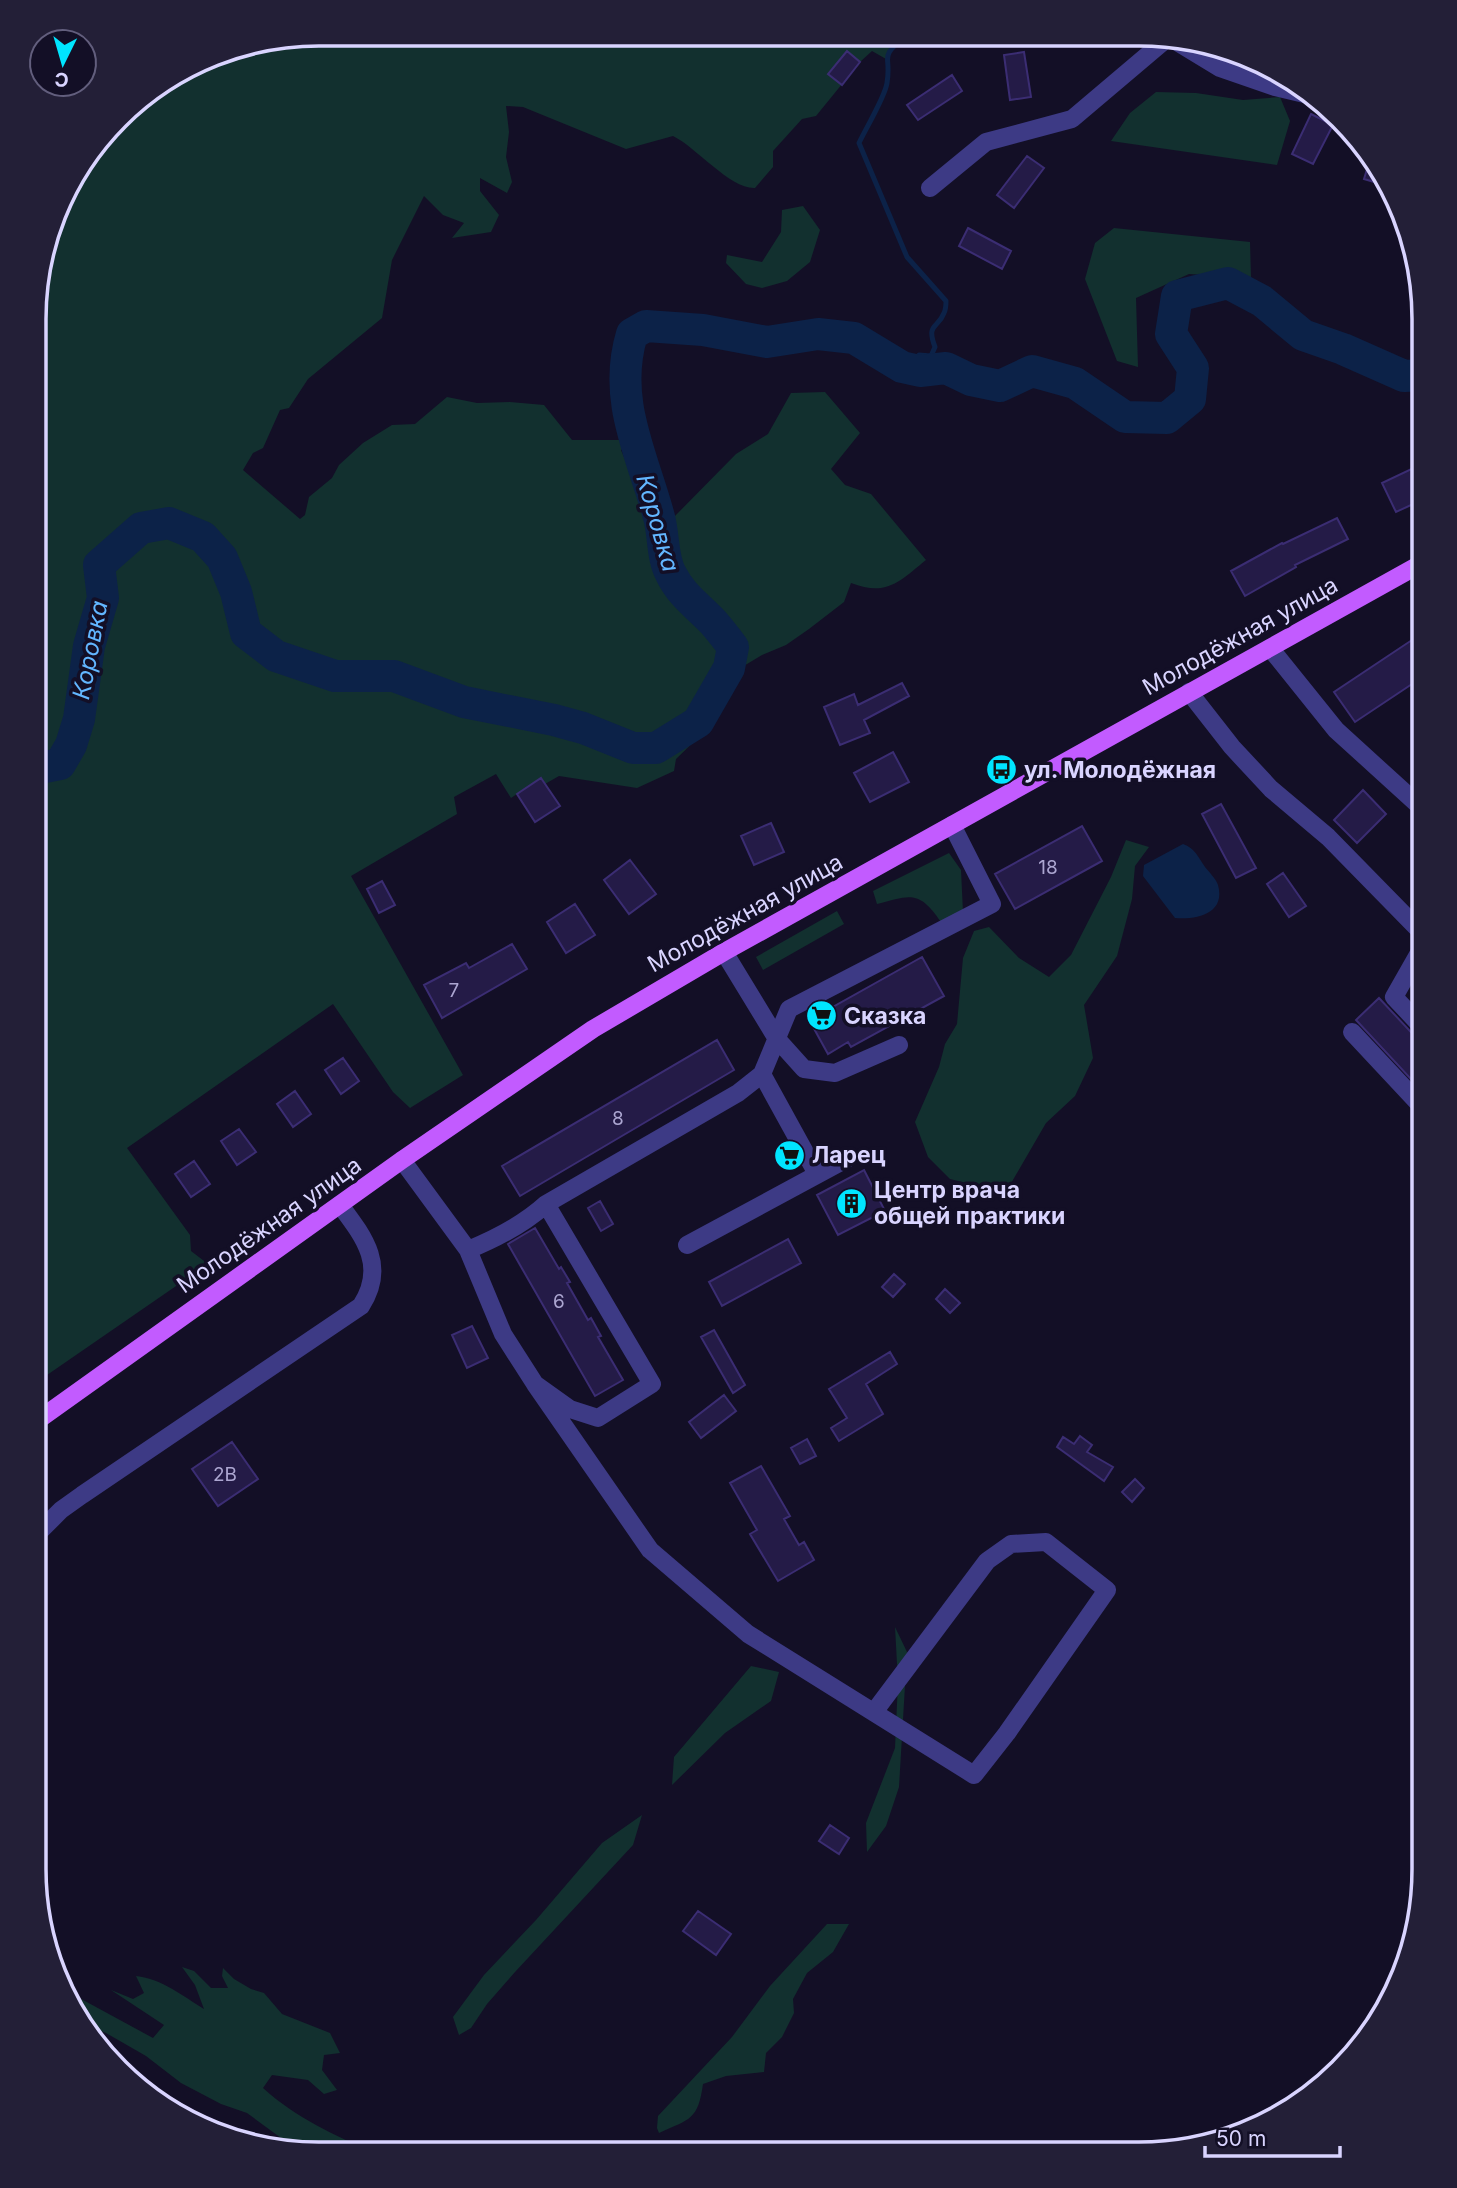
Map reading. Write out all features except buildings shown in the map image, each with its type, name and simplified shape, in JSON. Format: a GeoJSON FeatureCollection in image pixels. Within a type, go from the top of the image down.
{"type":"FeatureCollection","features":[{"type":"Feature","properties":{"kind":"main road","name":"Молодёжная улица"},"geometry":{"type":"LineString","coordinates":[[46,1414],[402,1160],[593,1029],[724,952],[1412,569]]}},
{"type":"Feature","properties":{"kind":"street"},"geometry":{"type":"LineString","coordinates":[[930,188],[986,142],[1072,119],[1158,46]]}},
{"type":"Feature","properties":{"kind":"street"},"geometry":{"type":"LineString","coordinates":[[1194,52],[1220,68],[1287,90]]}},
{"type":"Feature","properties":{"kind":"street"},"geometry":{"type":"LineString","coordinates":[[1270,648],[1336,730],[1412,799]]}},
{"type":"Feature","properties":{"kind":"street"},"geometry":{"type":"LineString","coordinates":[[1189,692],[1232,747],[1271,789],[1328,838],[1412,923]]}},
{"type":"Feature","properties":{"kind":"street"},"geometry":{"type":"LineString","coordinates":[[468,1250],[489,1241],[535,1214],[546,1204],[738,1093],[762,1074],[789,1009],[992,904],[952,825]]}},
{"type":"Feature","properties":{"kind":"street"},"geometry":{"type":"LineString","coordinates":[[724,952],[776,1039],[804,1069],[835,1073],[898,1045]]}},
{"type":"Feature","properties":{"kind":"street"},"geometry":{"type":"LineString","coordinates":[[1412,966],[1395,997],[1412,1016]]}},
{"type":"Feature","properties":{"kind":"street"},"geometry":{"type":"LineString","coordinates":[[1352,1031],[1412,1096]]}},
{"type":"Feature","properties":{"kind":"street"},"geometry":{"type":"LineString","coordinates":[[762,1074],[817,1174]]}},
{"type":"Feature","properties":{"kind":"street"},"geometry":{"type":"LineString","coordinates":[[687,1245],[850,1157]]}},
{"type":"Feature","properties":{"kind":"street"},"geometry":{"type":"LineString","coordinates":[[402,1160],[468,1250],[503,1334],[650,1550],[748,1634],[974,1775],[1007,1733],[1107,1590],[1046,1542],[1011,1544],[987,1561],[874,1712]]}},
{"type":"Feature","properties":{"kind":"street"},"geometry":{"type":"LineString","coordinates":[[536,1384],[570,1409],[598,1418],[652,1384],[546,1204]]}},
{"type":"Feature","properties":{"kind":"street"},"geometry":{"type":"LineString","coordinates":[[46,1525],[82,1495],[361,1306],[369,1294],[370,1253],[364,1237],[340,1205]]}},
{"type":"Feature","properties":{"kind":"green space"},"geometry":{"type":"Polygon","coordinates":[[[301,46],[894,46],[886,59],[872,51],[816,116],[802,119],[773,151],[773,167],[755,188],[735,182],[673,136],[626,149],[523,107],[506,106],[509,132],[506,157],[512,182],[507,193],[480,178],[480,191],[499,215],[491,232],[452,238],[464,223],[443,215],[424,196],[392,260],[382,318],[308,379],[289,408],[280,410],[263,448],[253,453],[243,470],[300,519],[305,515],[309,497],[332,478],[339,465],[363,443],[392,425],[415,424],[447,397],[477,403],[544,405],[572,440],[633,440],[621,450],[654,527],[674,517],[736,454],[768,434],[791,393],[825,392],[860,433],[831,469],[845,485],[871,494],[926,560],[892,585],[874,588],[851,583],[844,602],[809,629],[786,645],[762,655],[727,676],[726,700],[705,731],[676,759],[674,771],[637,788],[559,776],[545,784],[541,778],[511,798],[496,774],[454,797],[457,814],[351,876],[463,1075],[410,1108],[393,1092],[333,1004],[127,1148],[190,1235],[191,1251],[208,1264],[46,1376],[46,301],[51,265],[60,231],[82,182],[113,139],[152,102],[182,82],[214,66],[265,51],[301,46]]]}},
{"type":"Feature","properties":{"kind":"green space"},"geometry":{"type":"Polygon","coordinates":[[[1156,92],[1196,93],[1243,100],[1280,97],[1290,121],[1277,165],[1111,141],[1130,113],[1156,92]]]}},
{"type":"Feature","properties":{"kind":"green space"},"geometry":{"type":"Polygon","coordinates":[[[803,206],[820,230],[810,262],[787,281],[762,288],[746,284],[726,263],[727,255],[762,262],[781,232],[782,210],[803,206]]]}},
{"type":"Feature","properties":{"kind":"green space"},"geometry":{"type":"Polygon","coordinates":[[[1114,228],[1250,242],[1251,278],[1189,274],[1136,298],[1138,367],[1117,361],[1085,279],[1095,243],[1114,228]]]}},
{"type":"Feature","properties":{"kind":"green space"},"geometry":{"type":"Polygon","coordinates":[[[1126,840],[1149,847],[1135,866],[1132,899],[1117,956],[1084,1005],[1093,1058],[1075,1096],[1046,1123],[1010,1185],[991,1189],[950,1179],[928,1157],[915,1122],[939,1067],[945,1044],[957,1024],[963,958],[974,931],[989,927],[1019,958],[1049,977],[1071,955],[1111,877],[1126,840]]]}},
{"type":"Feature","properties":{"kind":"green space"},"geometry":{"type":"Polygon","coordinates":[[[949,853],[961,870],[963,912],[941,922],[926,904],[914,898],[906,897],[877,904],[873,891],[949,853]]]}},
{"type":"Feature","properties":{"kind":"green space"},"geometry":{"type":"Polygon","coordinates":[[[837,911],[844,924],[763,970],[756,957],[837,911]]]}},
{"type":"Feature","properties":{"kind":"green space"},"geometry":{"type":"Polygon","coordinates":[[[895,1627],[907,1652],[899,1787],[886,1826],[867,1852],[866,1823],[895,1748],[898,1682],[895,1627]]]}},
{"type":"Feature","properties":{"kind":"green space"},"geometry":{"type":"Polygon","coordinates":[[[751,1666],[779,1672],[771,1701],[725,1733],[672,1785],[674,1757],[751,1666]]]}},
{"type":"Feature","properties":{"kind":"green space"},"geometry":{"type":"Polygon","coordinates":[[[642,1815],[633,1845],[515,1972],[487,2004],[471,2028],[459,2035],[453,2017],[484,1975],[536,1920],[602,1843],[642,1815]]]}},
{"type":"Feature","properties":{"kind":"green space"},"geometry":{"type":"Polygon","coordinates":[[[827,1924],[849,1924],[833,1952],[807,1973],[793,1999],[794,2013],[782,2037],[766,2053],[764,2072],[726,2076],[703,2084],[698,2105],[691,2117],[659,2133],[658,2116],[732,2037],[770,1986],[827,1924]]]}},
{"type":"Feature","properties":{"kind":"green space"},"geometry":{"type":"Polygon","coordinates":[[[182,1967],[194,1971],[211,1988],[228,1988],[222,1976],[223,1968],[234,1979],[264,1993],[282,2014],[330,2033],[340,2053],[324,2055],[322,2070],[337,2090],[324,2094],[308,2080],[272,2075],[263,2088],[302,2117],[351,2142],[284,2140],[247,2113],[221,2104],[181,2083],[146,2056],[98,2030],[77,1997],[153,2038],[164,2025],[111,1990],[133,1999],[144,1993],[136,1976],[146,1978],[172,1989],[204,2009],[195,1985],[182,1967]]]}},
{"type":"Feature","properties":{"kind":"water"},"geometry":{"type":"Polygon","coordinates":[[[1183,844],[1193,850],[1218,885],[1218,903],[1207,913],[1192,918],[1175,918],[1143,876],[1144,865],[1183,844]]]}},
{"type":"Feature","properties":{"kind":"waterway"},"geometry":{"type":"LineString","coordinates":[[894,46],[888,57],[886,89],[859,143],[907,257],[946,301],[942,318],[932,330],[935,347],[931,356],[919,355],[913,361],[920,371]]}},
{"type":"Feature","properties":{"kind":"waterway","name":"Коровка"},"geometry":{"type":"LineString","coordinates":[[46,767],[60,764],[71,745],[79,719],[89,646],[103,598],[99,565],[141,528],[169,523],[203,537],[222,558],[236,592],[246,633],[276,656],[335,676],[394,676],[464,702],[583,728],[633,748],[656,748],[698,722],[729,668],[733,647],[680,588],[666,561],[659,517],[632,427],[625,382],[632,334],[646,326],[703,330],[767,342],[818,334],[854,338],[902,367],[920,371],[946,368],[971,380],[1000,386],[1032,371],[1075,383],[1125,417],[1167,418],[1190,399],[1193,368],[1171,334],[1177,296],[1228,283],[1262,301],[1303,335],[1404,376],[1412,376]]}},
{"type":"Feature","properties":{"kind":"place","name":"ул. Молодёжная"},"geometry":{"type":"Point","coordinates":[1001,770]}},
{"type":"Feature","properties":{"kind":"place","name":"Сказка"},"geometry":{"type":"Point","coordinates":[821,1016]}},
{"type":"Feature","properties":{"kind":"place","name":"Ларец"},"geometry":{"type":"Point","coordinates":[789,1155]}},
{"type":"Feature","properties":{"kind":"place","name":"Центр врача общей практики"},"geometry":{"type":"Point","coordinates":[851,1203]}}]}
